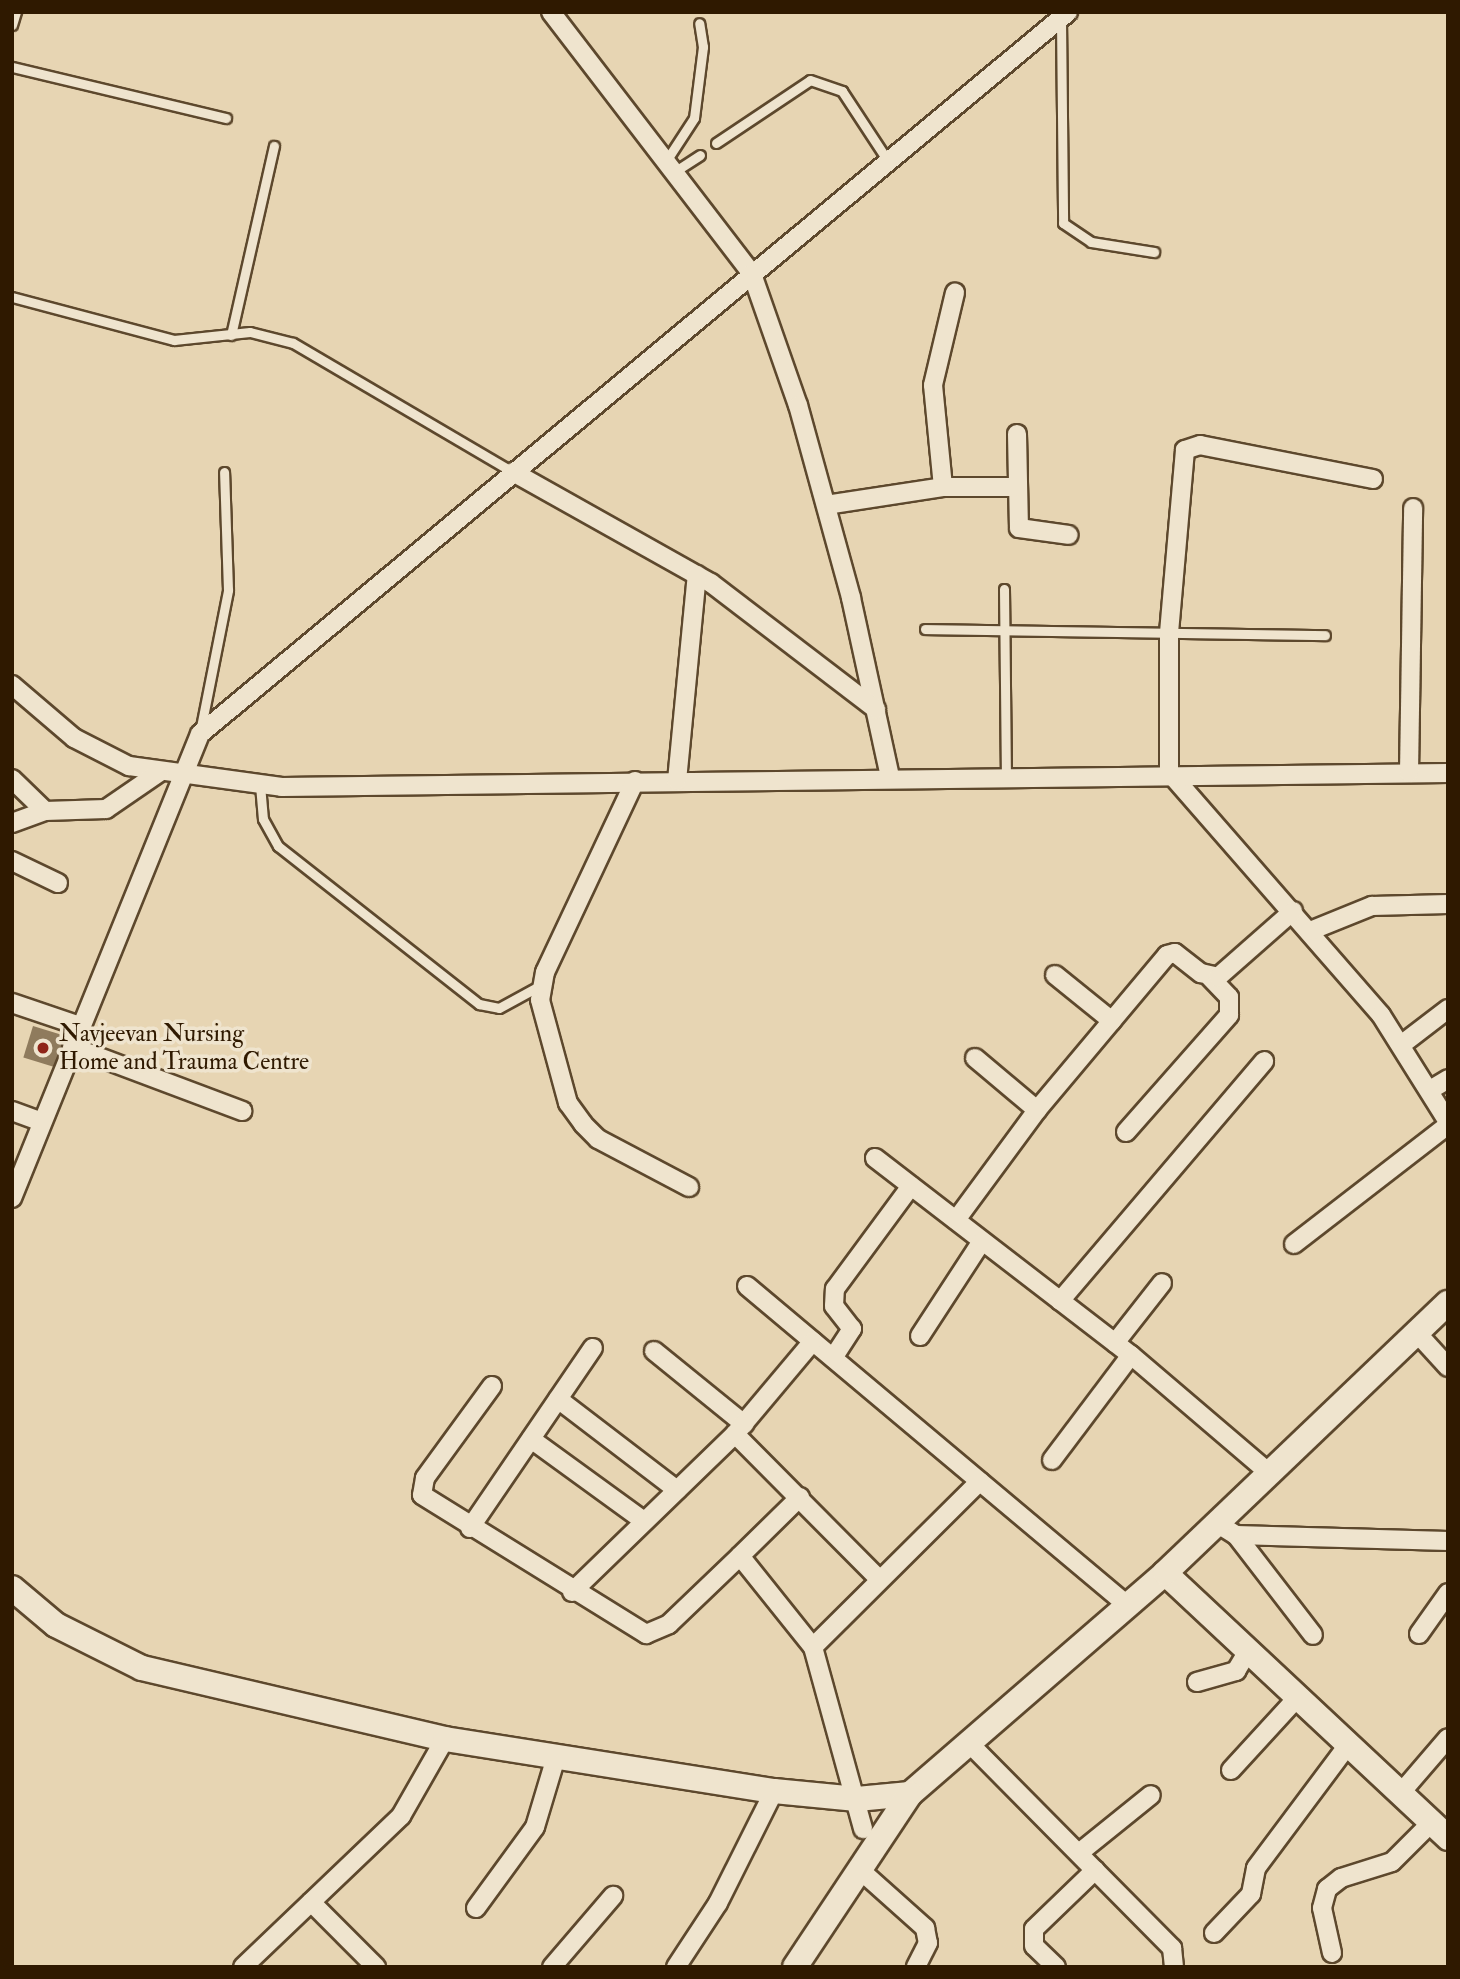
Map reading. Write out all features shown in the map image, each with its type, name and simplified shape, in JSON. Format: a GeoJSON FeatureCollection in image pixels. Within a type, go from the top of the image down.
{"type":"FeatureCollection","features":[{"type":"Feature","properties":{"kind":"street"},"geometry":{"type":"LineString","coordinates":[[551,12],[752,274],[799,405],[876,709],[890,777]]}},
{"type":"Feature","properties":{"kind":"street"},"geometry":{"type":"LineString","coordinates":[[12,1198],[179,776],[200,734],[1065,15]]}},
{"type":"Feature","properties":{"kind":"street"},"geometry":{"type":"LineString","coordinates":[[943,487],[933,384],[955,293]]}},
{"type":"Feature","properties":{"kind":"street"},"geometry":{"type":"LineString","coordinates":[[1017,434],[1016,487],[1019,528],[1069,536]]}},
{"type":"Feature","properties":{"kind":"street"},"geometry":{"type":"LineString","coordinates":[[1294,1244],[1448,1124],[1401,1045],[1310,931],[1169,772],[1169,633],[1185,450],[1200,445],[1373,479]]}},
{"type":"Feature","properties":{"kind":"street"},"geometry":{"type":"LineString","coordinates":[[513,472],[697,575],[876,709]]}},
{"type":"Feature","properties":{"kind":"street"},"geometry":{"type":"LineString","coordinates":[[826,505],[943,487],[1016,487]]}},
{"type":"Feature","properties":{"kind":"street"},"geometry":{"type":"LineString","coordinates":[[1409,773],[1413,508]]}},
{"type":"Feature","properties":{"kind":"street"},"geometry":{"type":"LineString","coordinates":[[677,781],[697,575]]}},
{"type":"Feature","properties":{"kind":"street"},"geometry":{"type":"LineString","coordinates":[[12,685],[99,754],[179,776],[260,785],[635,782],[1169,772],[1448,773]]}},
{"type":"Feature","properties":{"kind":"street"},"geometry":{"type":"LineString","coordinates":[[12,823],[46,811],[106,810],[160,772]]}},
{"type":"Feature","properties":{"kind":"street"},"geometry":{"type":"LineString","coordinates":[[12,779],[46,811]]}},
{"type":"Feature","properties":{"kind":"street"},"geometry":{"type":"LineString","coordinates":[[635,782],[541,985],[542,1017],[568,1103],[583,1124],[597,1139],[689,1187]]}},
{"type":"Feature","properties":{"kind":"street"},"geometry":{"type":"LineString","coordinates":[[12,862],[58,883]]}},
{"type":"Feature","properties":{"kind":"street"},"geometry":{"type":"LineString","coordinates":[[1310,931],[1372,906],[1448,904]]}},
{"type":"Feature","properties":{"kind":"street"},"geometry":{"type":"LineString","coordinates":[[1210,977],[1227,972],[1293,911]]}},
{"type":"Feature","properties":{"kind":"street"},"geometry":{"type":"LineString","coordinates":[[956,1220],[1037,1110],[1167,955],[1182,956],[1210,977],[1229,997],[1229,1015],[1126,1132]]}},
{"type":"Feature","properties":{"kind":"street"},"geometry":{"type":"LineString","coordinates":[[1055,975],[1112,1020]]}},
{"type":"Feature","properties":{"kind":"street"},"geometry":{"type":"LineString","coordinates":[[12,1003],[80,1026]]}},
{"type":"Feature","properties":{"kind":"street"},"geometry":{"type":"LineString","coordinates":[[1401,1045],[1448,1009]]}},
{"type":"Feature","properties":{"kind":"street"},"geometry":{"type":"LineString","coordinates":[[72,1047],[242,1111]]}},
{"type":"Feature","properties":{"kind":"street"},"geometry":{"type":"LineString","coordinates":[[975,1058],[1037,1110]]}},
{"type":"Feature","properties":{"kind":"street"},"geometry":{"type":"LineString","coordinates":[[1060,1301],[1264,1061]]}},
{"type":"Feature","properties":{"kind":"street"},"geometry":{"type":"LineString","coordinates":[[1430,1090],[1448,1079]]}},
{"type":"Feature","properties":{"kind":"street"},"geometry":{"type":"LineString","coordinates":[[12,1111],[42,1122]]}},
{"type":"Feature","properties":{"kind":"street"},"geometry":{"type":"LineString","coordinates":[[875,1158],[1131,1355],[1269,1472]]}},
{"type":"Feature","properties":{"kind":"street"},"geometry":{"type":"LineString","coordinates":[[833,1358],[852,1329],[834,1306],[835,1289],[911,1186]]}},
{"type":"Feature","properties":{"kind":"street"},"geometry":{"type":"LineString","coordinates":[[920,1336],[982,1241]]}},
{"type":"Feature","properties":{"kind":"street"},"geometry":{"type":"LineString","coordinates":[[1115,1343],[1162,1283]]}},
{"type":"Feature","properties":{"kind":"street"},"geometry":{"type":"LineString","coordinates":[[747,1286],[981,1481],[1144,1591],[1248,1649],[1440,1831],[1392,1862],[1341,1878],[1327,1889],[1322,1908],[1332,1953]]}},
{"type":"Feature","properties":{"kind":"street"},"geometry":{"type":"LineString","coordinates":[[795,1967],[910,1794],[1144,1591],[1226,1528],[1269,1472],[1448,1303]]}},
{"type":"Feature","properties":{"kind":"street"},"geometry":{"type":"LineString","coordinates":[[1417,1333],[1448,1367]]}},
{"type":"Feature","properties":{"kind":"street"},"geometry":{"type":"LineString","coordinates":[[572,1592],[740,1429],[813,1341]]}},
{"type":"Feature","properties":{"kind":"street"},"geometry":{"type":"LineString","coordinates":[[470,1528],[593,1348]]}},
{"type":"Feature","properties":{"kind":"street"},"geometry":{"type":"LineString","coordinates":[[654,1351],[740,1429],[800,1497],[879,1579]]}},
{"type":"Feature","properties":{"kind":"street"},"geometry":{"type":"LineString","coordinates":[[1052,1460],[1131,1355]]}},
{"type":"Feature","properties":{"kind":"street"},"geometry":{"type":"LineString","coordinates":[[492,1386],[422,1486],[428,1502],[630,1628],[659,1632],[800,1497]]}},
{"type":"Feature","properties":{"kind":"street"},"geometry":{"type":"LineString","coordinates":[[558,1399],[677,1490]]}},
{"type":"Feature","properties":{"kind":"street"},"geometry":{"type":"LineString","coordinates":[[531,1439],[645,1521]]}},
{"type":"Feature","properties":{"kind":"street"},"geometry":{"type":"LineString","coordinates":[[813,1647],[981,1481]]}},
{"type":"Feature","properties":{"kind":"street"},"geometry":{"type":"LineString","coordinates":[[1226,1528],[1448,1541]]}},
{"type":"Feature","properties":{"kind":"street"},"geometry":{"type":"LineString","coordinates":[[1226,1528],[1312,1635]]}},
{"type":"Feature","properties":{"kind":"street"},"geometry":{"type":"LineString","coordinates":[[740,1556],[813,1647],[857,1799],[863,1829]]}},
{"type":"Feature","properties":{"kind":"street"},"geometry":{"type":"LineString","coordinates":[[12,1588],[56,1625],[142,1668],[445,1739],[774,1791],[857,1799],[910,1794]]}},
{"type":"Feature","properties":{"kind":"street"},"geometry":{"type":"LineString","coordinates":[[1419,1634],[1448,1593]]}},
{"type":"Feature","properties":{"kind":"street"},"geometry":{"type":"LineString","coordinates":[[1197,1682],[1236,1671],[1248,1649]]}},
{"type":"Feature","properties":{"kind":"street"},"geometry":{"type":"LineString","coordinates":[[1231,1770],[1298,1697]]}},
{"type":"Feature","properties":{"kind":"street"},"geometry":{"type":"LineString","coordinates":[[1399,1795],[1448,1738]]}},
{"type":"Feature","properties":{"kind":"street"},"geometry":{"type":"LineString","coordinates":[[243,1967],[401,1816],[445,1739]]}},
{"type":"Feature","properties":{"kind":"street"},"geometry":{"type":"LineString","coordinates":[[969,1743],[1172,1948],[1174,1967]]}},
{"type":"Feature","properties":{"kind":"street"},"geometry":{"type":"LineString","coordinates":[[1213,1933],[1251,1894],[1259,1864],[1348,1745]]}},
{"type":"Feature","properties":{"kind":"street"},"geometry":{"type":"LineString","coordinates":[[476,1908],[535,1827],[556,1757]]}},
{"type":"Feature","properties":{"kind":"street"},"geometry":{"type":"LineString","coordinates":[[677,1967],[718,1903],[774,1791]]}},
{"type":"Feature","properties":{"kind":"street"},"geometry":{"type":"LineString","coordinates":[[1079,1853],[1151,1795]]}},
{"type":"Feature","properties":{"kind":"street"},"geometry":{"type":"LineString","coordinates":[[859,1870],[929,1935],[916,1967]]}},
{"type":"Feature","properties":{"kind":"street"},"geometry":{"type":"LineString","coordinates":[[1056,1967],[1034,1946],[1034,1930],[1096,1870]]}},
{"type":"Feature","properties":{"kind":"street"},"geometry":{"type":"LineString","coordinates":[[552,1967],[613,1896]]}},
{"type":"Feature","properties":{"kind":"street"},"geometry":{"type":"LineString","coordinates":[[311,1902],[376,1967]]}},
{"type":"Feature","properties":{"kind":"lane"},"geometry":{"type":"LineString","coordinates":[[12,25],[16,12]]}},
{"type":"Feature","properties":{"kind":"lane"},"geometry":{"type":"LineString","coordinates":[[1065,15],[1063,223],[1091,242],[1154,252]]}},
{"type":"Feature","properties":{"kind":"lane"},"geometry":{"type":"LineString","coordinates":[[670,167],[694,118],[703,47],[699,23]]}},
{"type":"Feature","properties":{"kind":"lane"},"geometry":{"type":"LineString","coordinates":[[12,67],[226,118]]}},
{"type":"Feature","properties":{"kind":"lane"},"geometry":{"type":"LineString","coordinates":[[716,143],[810,80],[842,91],[888,161]]}},
{"type":"Feature","properties":{"kind":"lane"},"geometry":{"type":"LineString","coordinates":[[231,335],[274,146]]}},
{"type":"Feature","properties":{"kind":"lane"},"geometry":{"type":"LineString","coordinates":[[670,167],[699,155]]}},
{"type":"Feature","properties":{"kind":"lane"},"geometry":{"type":"LineString","coordinates":[[12,297],[174,340],[250,332],[293,343],[513,472]]}},
{"type":"Feature","properties":{"kind":"lane"},"geometry":{"type":"LineString","coordinates":[[200,734],[228,590],[224,472]]}},
{"type":"Feature","properties":{"kind":"lane"},"geometry":{"type":"LineString","coordinates":[[1004,589],[1006,775]]}},
{"type":"Feature","properties":{"kind":"lane"},"geometry":{"type":"LineString","coordinates":[[925,629],[1004,634],[1325,635]]}},
{"type":"Feature","properties":{"kind":"lane"},"geometry":{"type":"LineString","coordinates":[[260,785],[263,819],[278,846],[480,1004],[499,1008],[541,985]]}},
{"type":"Feature","properties":{"kind":"building"},"geometry":{"type":"Polygon","coordinates":[[[33,1026],[66,1036],[56,1067],[23,1058],[33,1026]]]}},
{"type":"Feature","properties":{"kind":"place","name":"Navjeevan Nursing Home and Trauma Centre"},"geometry":{"type":"Point","coordinates":[43,1048]}}]}
